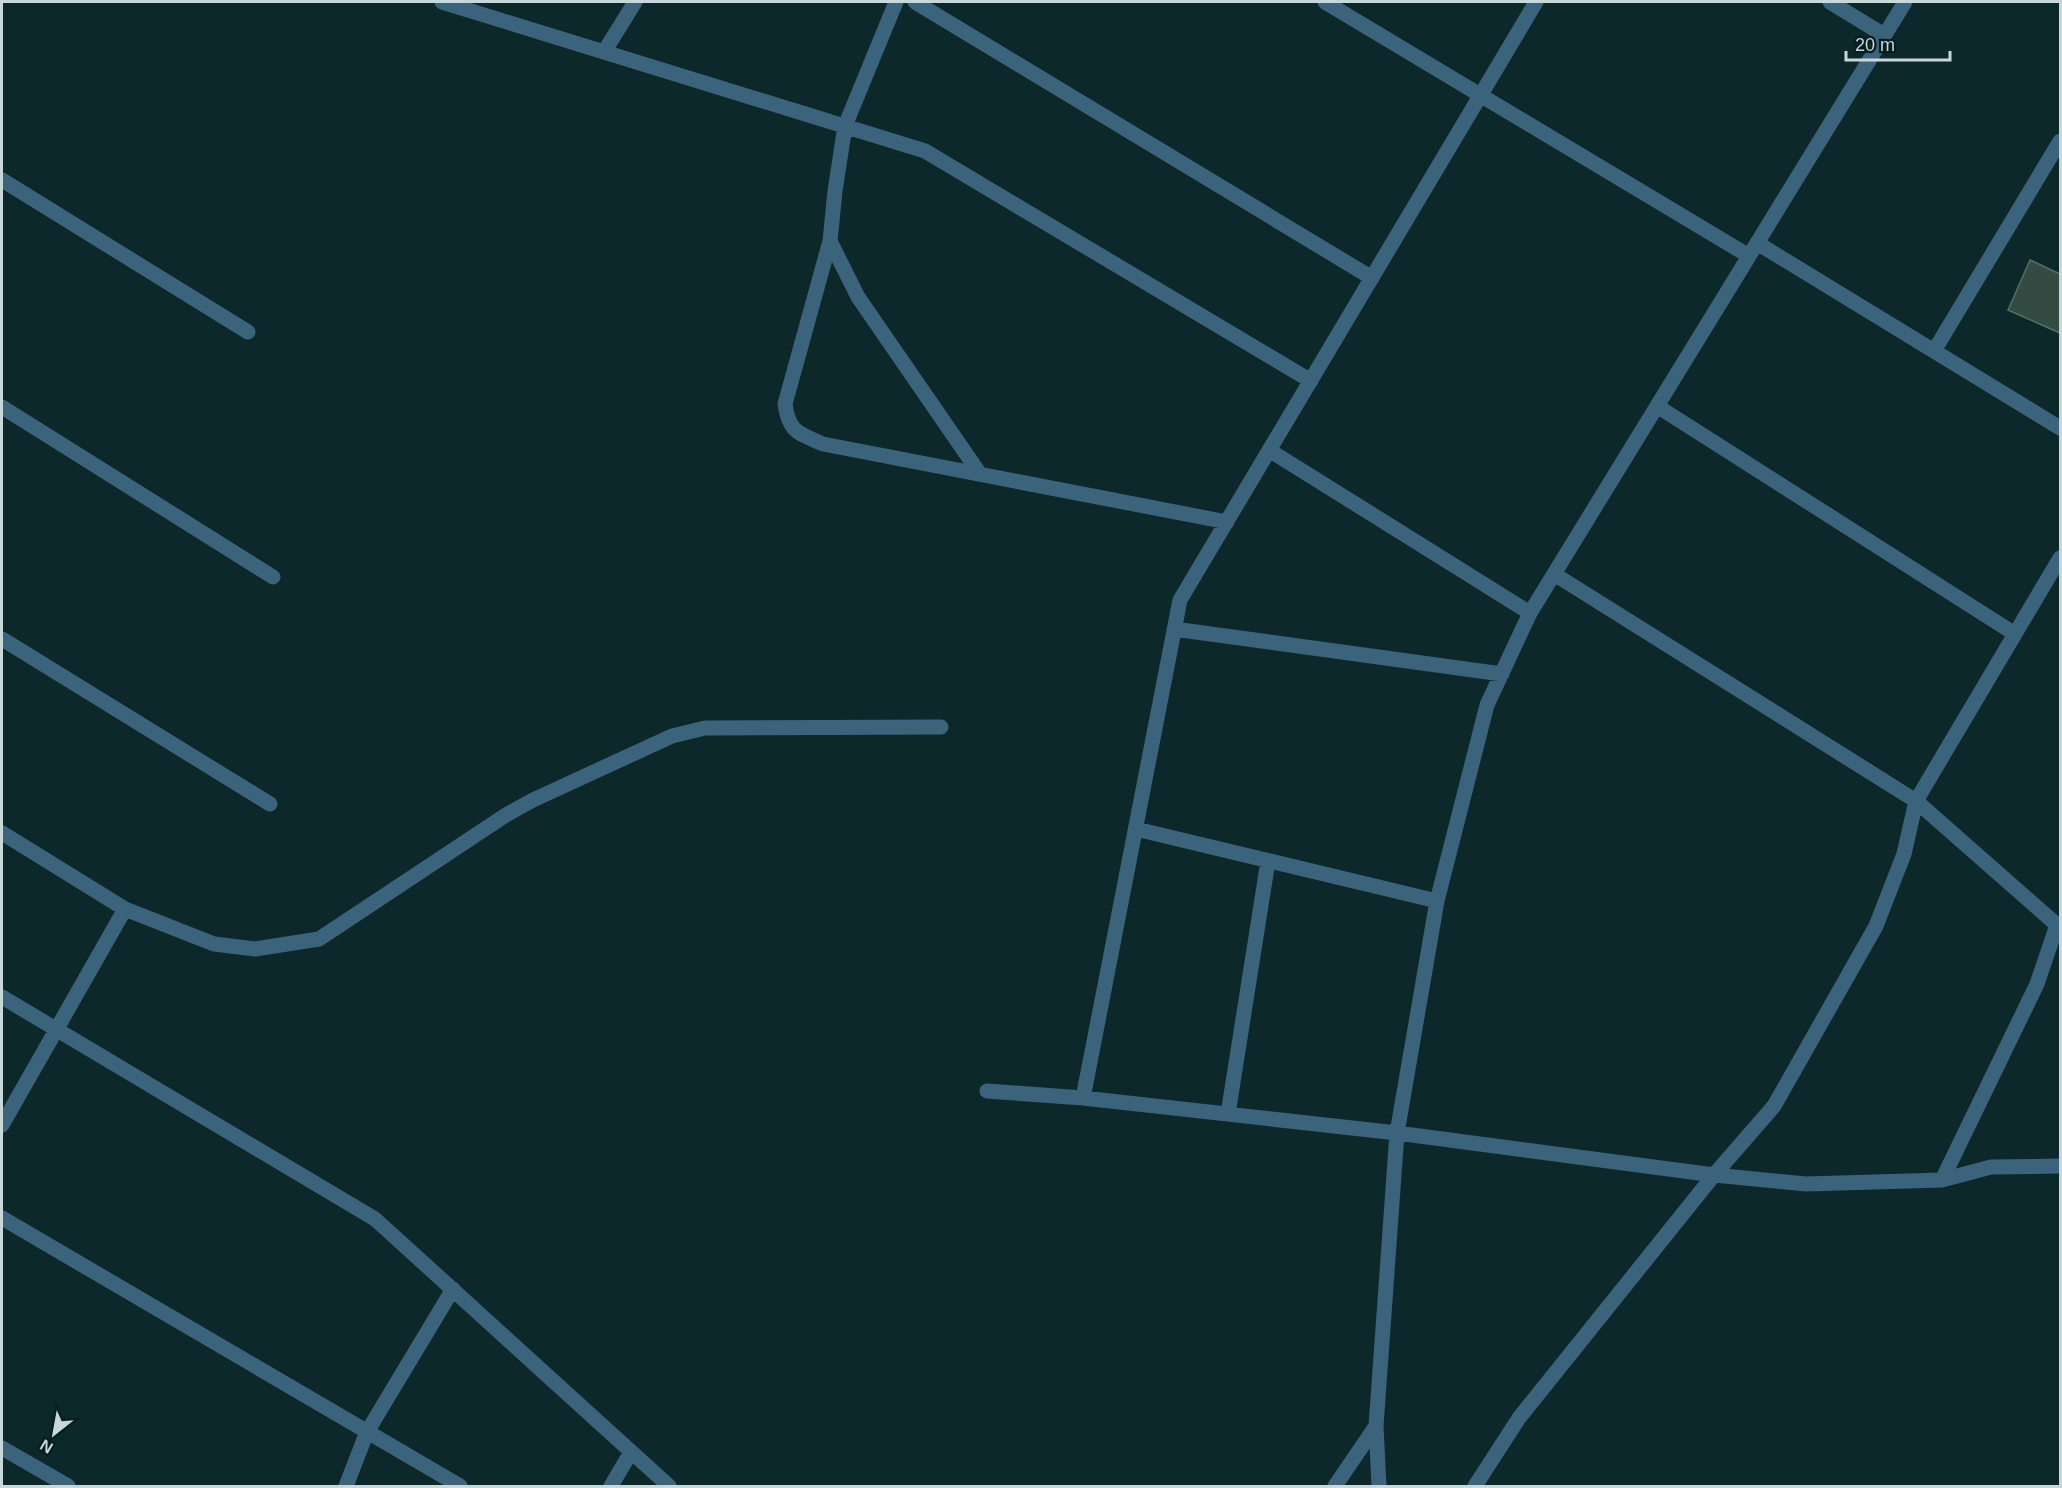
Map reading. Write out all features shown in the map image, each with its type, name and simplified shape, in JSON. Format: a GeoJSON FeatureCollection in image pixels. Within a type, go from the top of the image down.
{"type":"FeatureCollection","features":[{"type":"Feature","properties":{"kind":"street"},"geometry":{"type":"LineString","coordinates":[[442,2],[925,151],[1311,381]]}},
{"type":"Feature","properties":{"kind":"street"},"geometry":{"type":"LineString","coordinates":[[604,52],[635,2]]}},
{"type":"Feature","properties":{"kind":"street"},"geometry":{"type":"LineString","coordinates":[[896,2],[845,126],[830,242],[785,404],[787,421],[797,432],[823,444],[1227,522]]}},
{"type":"Feature","properties":{"kind":"street"},"geometry":{"type":"LineString","coordinates":[[915,2],[1372,278]]}},
{"type":"Feature","properties":{"kind":"street"},"geometry":{"type":"LineString","coordinates":[[1325,2],[1481,95],[1934,351],[2061,428]]}},
{"type":"Feature","properties":{"kind":"street"},"geometry":{"type":"LineString","coordinates":[[1083,1098],[1180,600],[1536,2]]}},
{"type":"Feature","properties":{"kind":"street"},"geometry":{"type":"LineString","coordinates":[[1830,2],[1884,35]]}},
{"type":"Feature","properties":{"kind":"street"},"geometry":{"type":"LineString","coordinates":[[1379,1486],[1376,1426],[1397,1133],[1437,901],[1487,705],[1530,613],[1905,2]]}},
{"type":"Feature","properties":{"kind":"street"},"geometry":{"type":"LineString","coordinates":[[1934,351],[2056,158],[2061,141]]}},
{"type":"Feature","properties":{"kind":"street"},"geometry":{"type":"LineString","coordinates":[[2,180],[248,333]]}},
{"type":"Feature","properties":{"kind":"street"},"geometry":{"type":"LineString","coordinates":[[830,242],[858,297],[980,474]]}},
{"type":"Feature","properties":{"kind":"street"},"geometry":{"type":"LineString","coordinates":[[1657,406],[2015,634]]}},
{"type":"Feature","properties":{"kind":"street"},"geometry":{"type":"LineString","coordinates":[[2,407],[273,576]]}},
{"type":"Feature","properties":{"kind":"street"},"geometry":{"type":"LineString","coordinates":[[1269,450],[1530,613]]}},
{"type":"Feature","properties":{"kind":"street"},"geometry":{"type":"LineString","coordinates":[[1475,1486],[1519,1418],[1714,1175],[1774,1106],[1876,926],[1904,854],[1916,801],[2061,558]]}},
{"type":"Feature","properties":{"kind":"street"},"geometry":{"type":"LineString","coordinates":[[1554,574],[1916,801],[2059,926],[2037,984],[1942,1180]]}},
{"type":"Feature","properties":{"kind":"street"},"geometry":{"type":"LineString","coordinates":[[1174,629],[1502,674]]}},
{"type":"Feature","properties":{"kind":"street"},"geometry":{"type":"LineString","coordinates":[[2,639],[270,804]]}},
{"type":"Feature","properties":{"kind":"street"},"geometry":{"type":"LineString","coordinates":[[2,833],[125,909],[214,944],[255,949],[319,939],[515,810],[672,736],[705,728],[941,727]]}},
{"type":"Feature","properties":{"kind":"street"},"geometry":{"type":"LineString","coordinates":[[1136,829],[1437,901]]}},
{"type":"Feature","properties":{"kind":"street"},"geometry":{"type":"LineString","coordinates":[[1228,1114],[1268,861]]}},
{"type":"Feature","properties":{"kind":"street"},"geometry":{"type":"LineString","coordinates":[[2,1125],[125,909]]}},
{"type":"Feature","properties":{"kind":"street"},"geometry":{"type":"LineString","coordinates":[[2,997],[375,1219],[669,1486]]}},
{"type":"Feature","properties":{"kind":"street"},"geometry":{"type":"LineString","coordinates":[[987,1091],[1083,1098],[1397,1133],[1714,1175],[1806,1184],[1942,1180],[1991,1167],[2061,1166]]}},
{"type":"Feature","properties":{"kind":"street"},"geometry":{"type":"LineString","coordinates":[[2,1218],[460,1486]]}},
{"type":"Feature","properties":{"kind":"street"},"geometry":{"type":"LineString","coordinates":[[346,1486],[367,1432],[453,1289]]}},
{"type":"Feature","properties":{"kind":"street"},"geometry":{"type":"LineString","coordinates":[[1335,1486],[1376,1426]]}},
{"type":"Feature","properties":{"kind":"street"},"geometry":{"type":"LineString","coordinates":[[2,1448],[68,1486]]}},
{"type":"Feature","properties":{"kind":"street"},"geometry":{"type":"LineString","coordinates":[[611,1486],[631,1452]]}},
{"type":"Feature","properties":{"kind":"building"},"geometry":{"type":"Polygon","coordinates":[[[2030,260],[2060,274],[2060,333],[2008,310],[2030,260]]]}}]}
